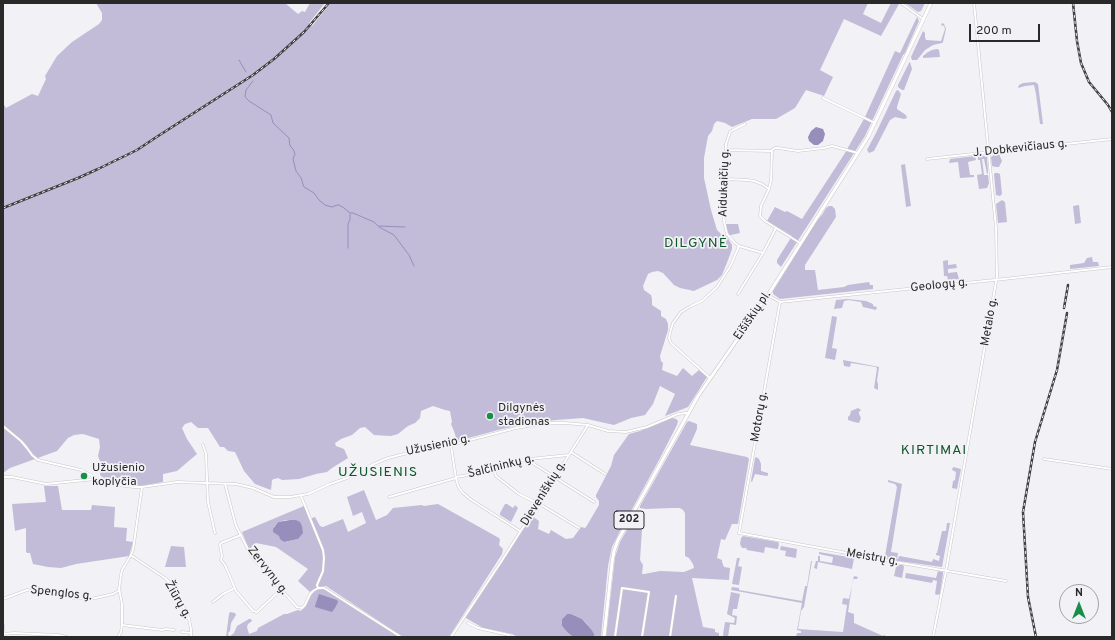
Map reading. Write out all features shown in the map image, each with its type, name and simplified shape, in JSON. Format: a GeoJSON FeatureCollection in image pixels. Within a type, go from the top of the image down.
{"type":"FeatureCollection","features":[{"type":"Feature","properties":{"kind":"main road","name":"Eišiškių pl."},"geometry":{"type":"LineString","coordinates":[[604,637],[612,563],[616,546],[621,534],[688,414],[710,378],[768,294],[868,137],[931,3]]}},
{"type":"Feature","properties":{"kind":"street"},"geometry":{"type":"LineString","coordinates":[[902,3],[923,19]]}},
{"type":"Feature","properties":{"kind":"street","name":"Metalo g."},"geometry":{"type":"LineString","coordinates":[[933,637],[997,280],[996,228],[974,3]]}},
{"type":"Feature","properties":{"kind":"street"},"geometry":{"type":"LineString","coordinates":[[823,98],[875,123]]}},
{"type":"Feature","properties":{"kind":"street","name":"Aidukaičių g."},"geometry":{"type":"LineString","coordinates":[[739,246],[727,234],[723,213],[726,150],[730,132],[745,124]]}},
{"type":"Feature","properties":{"kind":"street","name":"J. Dobkevičiaus g."},"geometry":{"type":"LineString","coordinates":[[927,158],[1112,139]]}},
{"type":"Feature","properties":{"kind":"street"},"geometry":{"type":"LineString","coordinates":[[726,150],[772,151],[775,148],[778,148],[798,151],[832,146],[858,153]]}},
{"type":"Feature","properties":{"kind":"street"},"geometry":{"type":"LineString","coordinates":[[772,151],[769,189],[761,206],[760,216],[765,221],[800,243]]}},
{"type":"Feature","properties":{"kind":"street"},"geometry":{"type":"LineString","coordinates":[[725,180],[754,181],[769,189]]}},
{"type":"Feature","properties":{"kind":"street"},"geometry":{"type":"LineString","coordinates":[[738,294],[763,253],[776,228]]}},
{"type":"Feature","properties":{"kind":"street"},"geometry":{"type":"LineString","coordinates":[[710,378],[671,343],[669,338],[670,329],[681,312],[702,301],[717,287],[731,265],[739,246],[763,253]]}},
{"type":"Feature","properties":{"kind":"street","name":"Geologų g."},"geometry":{"type":"LineString","coordinates":[[780,302],[1112,267]]}},
{"type":"Feature","properties":{"kind":"street"},"geometry":{"type":"LineString","coordinates":[[768,294],[780,302]]}},
{"type":"Feature","properties":{"kind":"street","name":"Motorų g."},"geometry":{"type":"LineString","coordinates":[[739,533],[780,302]]}},
{"type":"Feature","properties":{"kind":"street","name":"Užusienio g."},"geometry":{"type":"LineString","coordinates":[[3,477],[12,477],[46,484],[95,479],[125,486],[142,487],[177,482],[244,485],[277,498],[290,498],[301,496],[347,478],[388,458],[410,452],[451,445],[502,431],[528,426],[560,423],[588,425],[621,433],[647,427],[678,414],[686,412],[688,414]]}},
{"type":"Feature","properties":{"kind":"street","name":"Dieveniškių g."},"geometry":{"type":"LineString","coordinates":[[451,637],[501,562],[588,425]]}},
{"type":"Feature","properties":{"kind":"street"},"geometry":{"type":"LineString","coordinates":[[3,426],[21,441],[38,460],[81,470],[91,475],[95,479]]}},
{"type":"Feature","properties":{"kind":"street"},"geometry":{"type":"LineString","coordinates":[[203,445],[206,454],[208,502],[215,534]]}},
{"type":"Feature","properties":{"kind":"street"},"geometry":{"type":"LineString","coordinates":[[451,445],[456,478],[460,489],[465,495],[520,532]]}},
{"type":"Feature","properties":{"kind":"street"},"geometry":{"type":"LineString","coordinates":[[570,453],[605,474]]}},
{"type":"Feature","properties":{"kind":"street","name":"Šalčininkų g."},"geometry":{"type":"LineString","coordinates":[[389,497],[474,474],[509,462],[570,453]]}},
{"type":"Feature","properties":{"kind":"street"},"geometry":{"type":"LineString","coordinates":[[529,458],[531,462],[594,502]]}},
{"type":"Feature","properties":{"kind":"street"},"geometry":{"type":"LineString","coordinates":[[1044,459],[1112,469]]}},
{"type":"Feature","properties":{"kind":"street"},"geometry":{"type":"LineString","coordinates":[[493,467],[496,476],[519,494],[579,528]]}},
{"type":"Feature","properties":{"kind":"street","name":"Zervynų g."},"geometry":{"type":"LineString","coordinates":[[225,484],[236,526],[247,548],[256,561],[293,604],[300,609],[304,607],[310,594],[317,589]]}},
{"type":"Feature","properties":{"kind":"street"},"geometry":{"type":"LineString","coordinates":[[118,637],[121,632],[122,625],[120,590],[121,572],[131,555],[135,540],[142,487]]}},
{"type":"Feature","properties":{"kind":"street"},"geometry":{"type":"LineString","coordinates":[[301,496],[323,550],[323,571],[317,585],[317,589],[326,589],[401,637]]}},
{"type":"Feature","properties":{"kind":"street","name":"Meistrų g."},"geometry":{"type":"LineString","coordinates":[[739,533],[1006,581]]}},
{"type":"Feature","properties":{"kind":"street"},"geometry":{"type":"LineString","coordinates":[[241,535],[221,543],[220,545],[222,556],[221,560],[225,565],[234,588],[253,611],[257,612],[276,594],[282,591]]}},
{"type":"Feature","properties":{"kind":"street","name":"Žiūrų g."},"geometry":{"type":"LineString","coordinates":[[131,555],[168,580],[177,601],[188,614],[191,637]]}},
{"type":"Feature","properties":{"kind":"street"},"geometry":{"type":"LineString","coordinates":[[213,602],[234,588]]}},
{"type":"Feature","properties":{"kind":"street"},"geometry":{"type":"LineString","coordinates":[[615,637],[622,588],[649,592],[642,637]]}},
{"type":"Feature","properties":{"kind":"street","name":"Spenglos g."},"geometry":{"type":"LineString","coordinates":[[3,599],[27,590],[58,594],[74,598],[91,599],[108,595],[120,590]]}},
{"type":"Feature","properties":{"kind":"street"},"geometry":{"type":"LineString","coordinates":[[670,637],[676,596]]}},
{"type":"Feature","properties":{"kind":"street"},"geometry":{"type":"LineString","coordinates":[[468,623],[478,628],[509,635],[510,637]]}},
{"type":"Feature","properties":{"kind":"street"},"geometry":{"type":"LineString","coordinates":[[122,625],[174,630]]}},
{"type":"Feature","properties":{"kind":"street"},"geometry":{"type":"LineString","coordinates":[[3,626],[4,634],[58,635],[67,637]]}},
{"type":"Feature","properties":{"kind":"street"},"geometry":{"type":"LineString","coordinates":[[182,632],[191,633]]}},
{"type":"Feature","properties":{"kind":"shaded area"},"geometry":{"type":"Polygon","coordinates":[[[96,3],[285,3],[298,14],[302,11],[305,12],[310,3],[325,3],[309,23],[312,26],[331,3],[868,3],[863,14],[881,23],[891,3],[899,4],[881,36],[844,19],[820,70],[833,77],[824,96],[806,90],[795,108],[776,119],[752,119],[732,127],[717,121],[714,124],[712,131],[708,136],[704,158],[704,178],[717,230],[721,234],[727,236],[732,245],[732,249],[722,275],[717,280],[694,291],[674,285],[663,273],[658,271],[648,274],[643,286],[644,290],[651,295],[652,305],[661,311],[661,316],[666,319],[668,324],[668,330],[660,356],[663,363],[662,370],[677,376],[683,368],[692,376],[699,370],[707,377],[688,407],[665,416],[675,394],[660,386],[653,404],[645,415],[631,418],[614,425],[583,418],[556,420],[502,429],[457,441],[451,424],[450,411],[433,406],[421,411],[420,418],[415,423],[408,426],[398,434],[391,436],[374,435],[365,427],[360,428],[352,435],[335,443],[336,446],[344,449],[348,458],[327,472],[299,479],[274,479],[272,480],[271,490],[255,484],[244,471],[235,452],[228,451],[224,447],[220,447],[208,428],[198,428],[191,422],[185,424],[182,428],[197,454],[177,471],[163,474],[163,482],[141,486],[125,484],[104,478],[100,475],[101,464],[98,456],[100,447],[99,439],[83,434],[74,435],[68,438],[57,451],[10,468],[3,473],[3,103],[6,108],[32,94],[38,96],[46,79],[45,76],[57,56],[72,42],[99,24],[102,20],[102,13],[96,3]]]}},
{"type":"Feature","properties":{"kind":"shaded area"},"geometry":{"type":"Polygon","coordinates":[[[905,3],[925,3],[921,11],[918,12],[905,3]]]}},
{"type":"Feature","properties":{"kind":"shaded area"},"geometry":{"type":"Polygon","coordinates":[[[917,17],[919,21],[865,136],[781,267],[777,263],[777,260],[792,236],[767,221],[775,207],[785,212],[787,211],[802,219],[845,153],[865,117],[895,51],[900,53],[917,17]]]}},
{"type":"Feature","properties":{"kind":"shaded area"},"geometry":{"type":"Polygon","coordinates":[[[942,23],[944,24],[946,29],[943,42],[933,45],[925,50],[917,60],[912,60],[911,57],[923,31],[925,33],[926,40],[941,41],[945,29],[944,26],[941,25],[942,23]]]}},
{"type":"Feature","properties":{"kind":"shaded area"},"geometry":{"type":"Polygon","coordinates":[[[937,49],[939,50],[940,57],[923,58],[923,56],[928,52],[937,49]]]}},
{"type":"Feature","properties":{"kind":"shaded area"},"geometry":{"type":"Polygon","coordinates":[[[910,62],[912,69],[904,90],[902,90],[898,87],[898,85],[910,62]]]}},
{"type":"Feature","properties":{"kind":"shaded area"},"geometry":{"type":"Polygon","coordinates":[[[1035,82],[1038,84],[1043,124],[1040,124],[1034,85],[1018,88],[1019,85],[1023,83],[1035,82]]]}},
{"type":"Feature","properties":{"kind":"shaded area"},"geometry":{"type":"Polygon","coordinates":[[[898,90],[901,94],[897,109],[906,115],[907,118],[904,119],[895,117],[890,120],[874,151],[869,153],[867,150],[896,91],[898,90]]]}},
{"type":"Feature","properties":{"kind":"shaded area"},"geometry":{"type":"Polygon","coordinates":[[[816,127],[823,129],[825,134],[823,141],[818,145],[814,145],[809,141],[808,137],[811,131],[816,127]]]}},
{"type":"Feature","properties":{"kind":"shaded area"},"geometry":{"type":"Polygon","coordinates":[[[997,153],[1002,161],[999,167],[992,166],[991,157],[997,153]]]}},
{"type":"Feature","properties":{"kind":"shaded area"},"geometry":{"type":"Polygon","coordinates":[[[975,156],[976,160],[968,162],[970,175],[974,175],[974,177],[960,178],[958,162],[949,163],[950,159],[975,156]]]}},
{"type":"Feature","properties":{"kind":"shaded area"},"geometry":{"type":"Polygon","coordinates":[[[978,156],[987,157],[987,174],[984,159],[982,159],[984,175],[988,175],[989,183],[987,188],[979,189],[977,175],[982,174],[978,156]]]}},
{"type":"Feature","properties":{"kind":"shaded area"},"geometry":{"type":"Polygon","coordinates":[[[905,164],[911,206],[906,207],[901,165],[905,164]]]}},
{"type":"Feature","properties":{"kind":"shaded area"},"geometry":{"type":"Polygon","coordinates":[[[995,173],[1000,174],[1002,194],[1000,196],[996,195],[995,173]]]}},
{"type":"Feature","properties":{"kind":"shaded area"},"geometry":{"type":"Polygon","coordinates":[[[1002,200],[1005,202],[1007,222],[998,223],[996,204],[1002,200]]]}},
{"type":"Feature","properties":{"kind":"shaded area"},"geometry":{"type":"Polygon","coordinates":[[[1079,205],[1081,223],[1075,224],[1073,206],[1079,205]]]}},
{"type":"Feature","properties":{"kind":"shaded area"},"geometry":{"type":"Polygon","coordinates":[[[829,206],[832,206],[835,209],[836,217],[805,265],[805,270],[815,270],[818,290],[869,282],[870,285],[873,285],[873,289],[780,299],[773,294],[773,291],[817,220],[829,206]]]}},
{"type":"Feature","properties":{"kind":"shaded area"},"geometry":{"type":"Polygon","coordinates":[[[725,224],[738,224],[740,233],[729,235],[725,224]]]}},
{"type":"Feature","properties":{"kind":"shaded area"},"geometry":{"type":"Polygon","coordinates":[[[1092,257],[1093,262],[1098,262],[1099,266],[1070,269],[1070,265],[1084,263],[1087,258],[1092,257]]]}},
{"type":"Feature","properties":{"kind":"shaded area"},"geometry":{"type":"Polygon","coordinates":[[[948,260],[948,265],[956,264],[957,268],[948,269],[948,273],[957,272],[959,279],[948,280],[947,276],[944,276],[943,261],[948,260]]]}},
{"type":"Feature","properties":{"kind":"shaded area"},"geometry":{"type":"Polygon","coordinates":[[[847,299],[866,301],[877,307],[876,310],[863,307],[861,302],[848,300],[844,301],[842,308],[834,309],[836,300],[847,299]]]}},
{"type":"Feature","properties":{"kind":"shaded area"},"geometry":{"type":"Polygon","coordinates":[[[832,316],[837,317],[832,348],[837,349],[835,360],[825,358],[832,316]]]}},
{"type":"Feature","properties":{"kind":"shaded area"},"geometry":{"type":"Polygon","coordinates":[[[843,360],[879,367],[877,381],[878,390],[874,388],[876,367],[851,363],[850,367],[844,366],[843,360]]]}},
{"type":"Feature","properties":{"kind":"shaded area"},"geometry":{"type":"Polygon","coordinates":[[[858,408],[861,410],[859,412],[861,418],[859,423],[848,420],[851,411],[858,408]]]}},
{"type":"Feature","properties":{"kind":"shaded area"},"geometry":{"type":"Polygon","coordinates":[[[672,418],[678,421],[677,425],[612,547],[608,566],[601,637],[594,637],[591,629],[582,619],[571,614],[567,614],[562,619],[562,626],[573,637],[518,637],[512,634],[483,628],[466,618],[532,516],[539,521],[538,529],[549,534],[551,530],[566,539],[573,538],[581,527],[586,527],[599,505],[596,495],[611,466],[614,455],[629,434],[672,418]]]}},
{"type":"Feature","properties":{"kind":"shaded area"},"geometry":{"type":"Polygon","coordinates":[[[689,421],[697,424],[697,429],[690,445],[747,457],[749,459],[738,524],[732,524],[725,540],[721,539],[717,558],[722,560],[724,567],[730,568],[729,580],[692,578],[703,627],[715,629],[715,632],[719,633],[719,637],[606,637],[615,557],[620,542],[637,512],[643,514],[640,560],[643,565],[642,574],[660,571],[684,572],[694,568],[689,558],[685,556],[685,513],[683,510],[680,508],[640,508],[687,422],[689,421]]]}},
{"type":"Feature","properties":{"kind":"shaded area"},"geometry":{"type":"Polygon","coordinates":[[[756,457],[759,459],[761,464],[761,471],[768,473],[768,475],[755,474],[752,482],[751,481],[756,457]]]}},
{"type":"Feature","properties":{"kind":"shaded area"},"geometry":{"type":"Polygon","coordinates":[[[953,467],[961,469],[957,489],[952,488],[956,472],[952,470],[953,467]]]}},
{"type":"Feature","properties":{"kind":"shaded area"},"geometry":{"type":"Polygon","coordinates":[[[888,480],[902,484],[891,552],[898,553],[897,559],[899,556],[932,562],[933,559],[939,561],[940,556],[936,555],[936,553],[942,531],[946,531],[947,523],[950,523],[942,567],[884,559],[884,557],[891,558],[885,556],[897,487],[895,484],[888,482],[888,480]]]}},
{"type":"Feature","properties":{"kind":"shaded area"},"geometry":{"type":"Polygon","coordinates":[[[44,486],[58,486],[62,510],[91,510],[92,505],[115,507],[114,527],[127,528],[126,541],[133,542],[129,556],[76,564],[61,568],[33,564],[30,553],[27,553],[26,551],[26,528],[15,531],[12,504],[46,502],[44,486]]]}},
{"type":"Feature","properties":{"kind":"shaded area"},"geometry":{"type":"Polygon","coordinates":[[[364,490],[376,520],[387,515],[393,508],[438,504],[499,538],[499,545],[503,549],[502,554],[449,637],[403,637],[326,586],[319,587],[310,592],[298,581],[308,569],[276,547],[256,543],[249,549],[242,532],[304,506],[309,519],[315,517],[320,526],[323,527],[343,519],[348,532],[366,523],[362,512],[353,516],[347,497],[364,490]],[[296,520],[278,522],[274,527],[284,542],[298,539],[296,520]]]}},
{"type":"Feature","properties":{"kind":"shaded area"},"geometry":{"type":"Polygon","coordinates":[[[505,504],[513,508],[515,505],[518,508],[511,522],[500,515],[505,504]]]}},
{"type":"Feature","properties":{"kind":"shaded area"},"geometry":{"type":"Polygon","coordinates":[[[290,520],[300,522],[303,533],[298,539],[284,542],[273,532],[273,529],[278,522],[290,520]]]}},
{"type":"Feature","properties":{"kind":"shaded area"},"geometry":{"type":"Polygon","coordinates":[[[743,536],[778,542],[778,549],[765,547],[764,553],[747,550],[746,548],[742,548],[740,544],[743,536]]]}},
{"type":"Feature","properties":{"kind":"shaded area"},"geometry":{"type":"Polygon","coordinates":[[[171,546],[184,547],[186,567],[165,567],[171,546]]]}},
{"type":"Feature","properties":{"kind":"shaded area"},"geometry":{"type":"Polygon","coordinates":[[[781,546],[797,549],[796,558],[785,556],[786,551],[780,550],[781,546]]]}},
{"type":"Feature","properties":{"kind":"shaded area"},"geometry":{"type":"Polygon","coordinates":[[[819,552],[854,558],[852,569],[818,562],[817,569],[814,568],[816,561],[818,561],[818,556],[820,556],[820,561],[832,563],[833,557],[819,554],[819,552]]]}},
{"type":"Feature","properties":{"kind":"shaded area"},"geometry":{"type":"Polygon","coordinates":[[[737,558],[740,558],[738,566],[742,567],[739,585],[732,584],[737,558]]]}},
{"type":"Feature","properties":{"kind":"shaded area"},"geometry":{"type":"Polygon","coordinates":[[[811,561],[804,607],[801,611],[798,629],[843,632],[847,605],[842,604],[843,598],[849,599],[852,584],[848,612],[854,614],[854,623],[883,636],[890,637],[796,637],[797,633],[801,633],[801,631],[797,630],[802,603],[731,590],[732,587],[739,588],[739,590],[802,601],[805,586],[807,586],[811,561]]]}},
{"type":"Feature","properties":{"kind":"shaded area"},"geometry":{"type":"Polygon","coordinates":[[[903,565],[904,567],[902,578],[894,576],[896,567],[903,565]]]}},
{"type":"Feature","properties":{"kind":"shaded area"},"geometry":{"type":"Polygon","coordinates":[[[938,571],[943,572],[943,574],[940,594],[937,595],[935,594],[937,581],[933,580],[932,583],[905,578],[906,573],[936,578],[938,571]]]}},
{"type":"Feature","properties":{"kind":"shaded area"},"geometry":{"type":"Polygon","coordinates":[[[854,576],[858,577],[857,579],[853,579],[854,576]]]}},
{"type":"Feature","properties":{"kind":"shaded area"},"geometry":{"type":"Polygon","coordinates":[[[322,589],[326,590],[399,637],[229,637],[234,633],[237,626],[249,619],[252,621],[247,627],[249,634],[257,631],[258,628],[284,614],[298,610],[301,611],[312,594],[316,590],[322,589]]]}},
{"type":"Feature","properties":{"kind":"shaded area"},"geometry":{"type":"Polygon","coordinates":[[[731,592],[740,594],[737,609],[733,609],[732,615],[737,616],[736,625],[730,624],[728,637],[724,637],[725,622],[734,623],[735,618],[727,614],[731,592]]]}},
{"type":"Feature","properties":{"kind":"shaded area"},"geometry":{"type":"Polygon","coordinates":[[[319,594],[337,600],[338,602],[332,612],[315,607],[319,594]]]}},
{"type":"Feature","properties":{"kind":"shaded area"},"geometry":{"type":"Polygon","coordinates":[[[230,612],[235,613],[236,615],[231,623],[230,631],[228,633],[229,637],[226,637],[230,612]]]}},
{"type":"Feature","properties":{"kind":"shaded area"},"geometry":{"type":"Polygon","coordinates":[[[567,614],[571,614],[582,619],[591,629],[594,637],[573,637],[567,632],[562,626],[562,619],[567,614]]]}},
{"type":"Feature","properties":{"kind":"waterway"},"geometry":{"type":"LineString","coordinates":[[239,60],[246,72]]}},
{"type":"Feature","properties":{"kind":"waterway"},"geometry":{"type":"LineString","coordinates":[[253,81],[246,90],[245,97],[271,115],[273,123],[289,138],[290,146],[295,154],[293,159],[296,171],[301,178],[304,187],[314,193],[325,205],[332,207],[339,205],[350,213],[374,222],[379,227],[394,235],[409,255],[414,266]]}},
{"type":"Feature","properties":{"kind":"waterway"},"geometry":{"type":"LineString","coordinates":[[348,248],[348,224],[350,214]]}},
{"type":"Feature","properties":{"kind":"waterway"},"geometry":{"type":"LineString","coordinates":[[379,226],[405,227]]}},
{"type":"Feature","properties":{"kind":"railway"},"geometry":{"type":"LineString","coordinates":[[3,208],[78,178],[137,150],[253,75],[274,59],[304,32],[329,3]]}},
{"type":"Feature","properties":{"kind":"railway"},"geometry":{"type":"LineString","coordinates":[[1073,3],[1081,63],[1089,82],[1112,112]]}},
{"type":"Feature","properties":{"kind":"railway"},"geometry":{"type":"LineString","coordinates":[[1064,308],[1068,285]]}},
{"type":"Feature","properties":{"kind":"railway"},"geometry":{"type":"LineString","coordinates":[[1036,637],[1028,597],[1023,512],[1035,442],[1057,370],[1067,313]]}},
{"type":"Feature","properties":{"kind":"place","name":"Dilgynės stadionas"},"geometry":{"type":"Point","coordinates":[490,416]}},
{"type":"Feature","properties":{"kind":"place","name":"Užusienio koplyčia"},"geometry":{"type":"Point","coordinates":[84,476]}},
{"type":"Feature","properties":{"kind":"district","name":"DILGYNĖ"},"geometry":{"type":"Point","coordinates":[696,244]}},
{"type":"Feature","properties":{"kind":"district","name":"KIRTIMAI"},"geometry":{"type":"Point","coordinates":[934,451]}},
{"type":"Feature","properties":{"kind":"district","name":"UŽUSIENIS"},"geometry":{"type":"Point","coordinates":[378,473]}}]}
